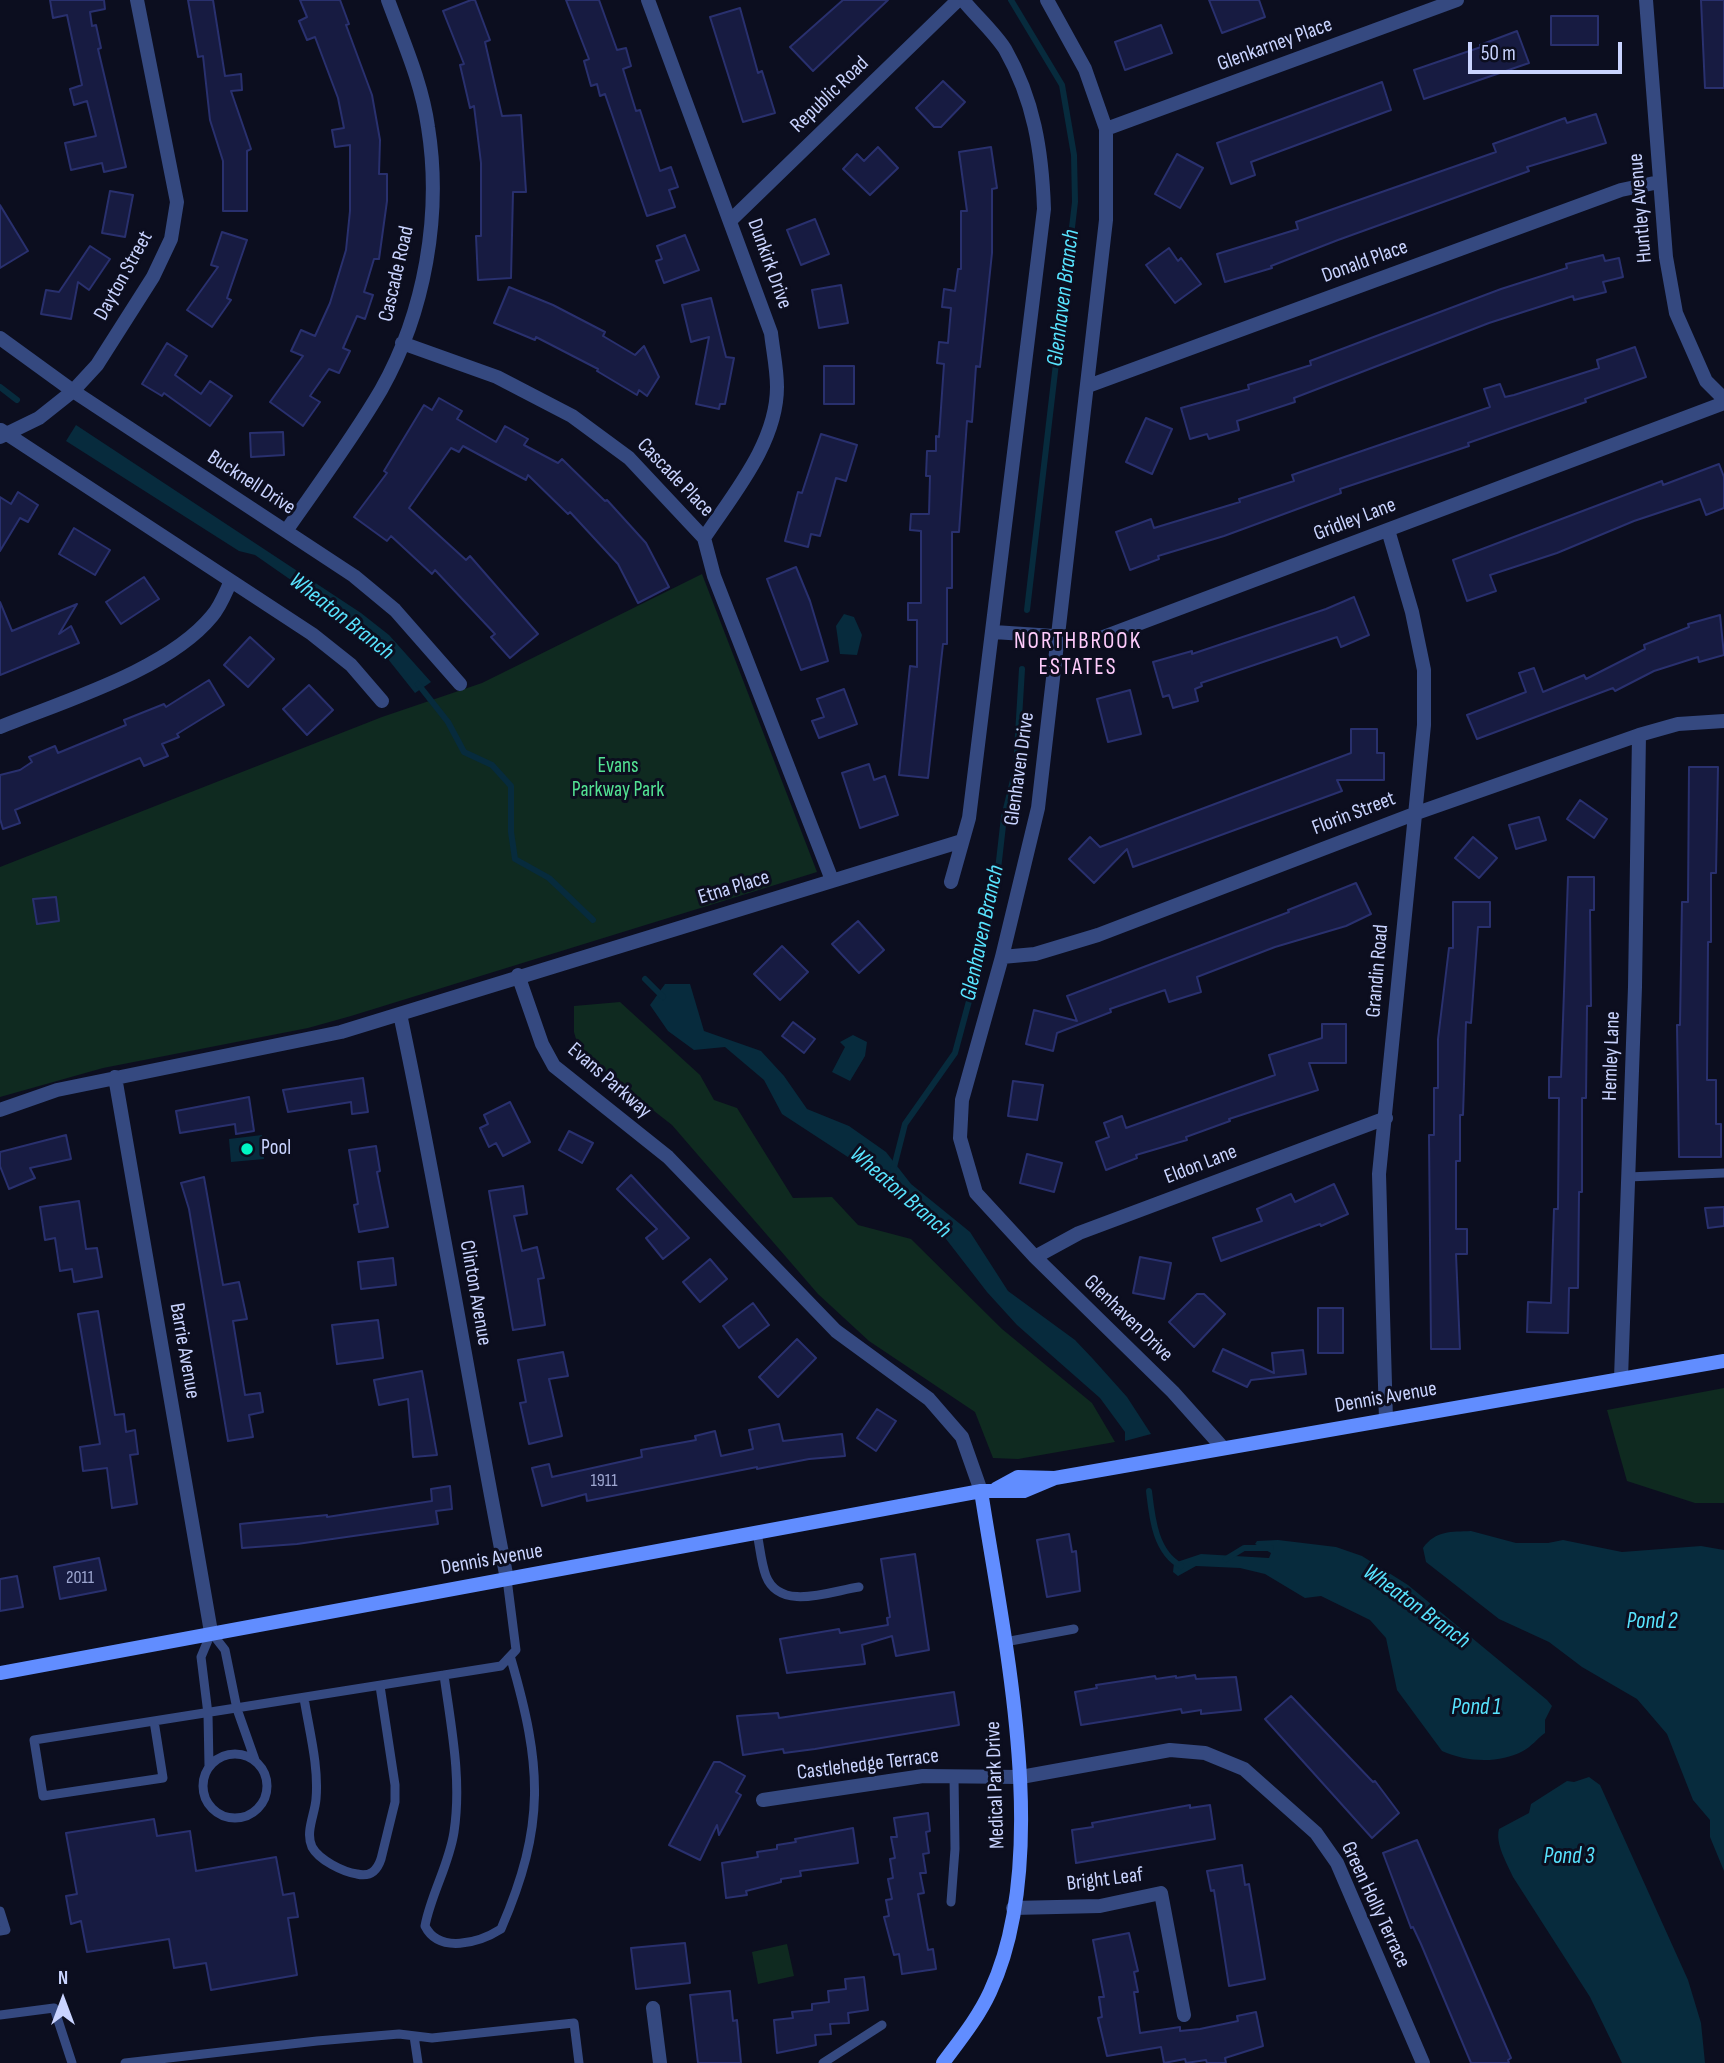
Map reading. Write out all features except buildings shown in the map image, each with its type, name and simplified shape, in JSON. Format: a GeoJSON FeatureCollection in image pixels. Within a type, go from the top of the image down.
{"type":"FeatureCollection","features":[{"type":"Feature","properties":{"kind":"street","name":"Dayton Street"},"geometry":{"type":"LineString","coordinates":[[2,433],[39,418],[72,391],[97,365],[153,277],[171,239],[177,202],[137,0]]}},
{"type":"Feature","properties":{"kind":"street","name":"Cascade Road"},"geometry":{"type":"LineString","coordinates":[[286,531],[382,389],[414,313],[430,239],[432,183],[428,126],[414,70],[388,0]]}},
{"type":"Feature","properties":{"kind":"street","name":"Dunkirk Drive"},"geometry":{"type":"LineString","coordinates":[[648,0],[771,333],[777,389],[769,426],[753,463],[704,538]]}},
{"type":"Feature","properties":{"kind":"street","name":"Republic Road"},"geometry":{"type":"LineString","coordinates":[[730,220],[960,0]]}},
{"type":"Feature","properties":{"kind":"street","name":"Glenhaven Drive"},"geometry":{"type":"LineString","coordinates":[[951,881],[969,818],[1044,209],[1042,156],[1030,103],[1004,47],[960,0]]}},
{"type":"Feature","properties":{"kind":"street","name":"Glenhaven Drive"},"geometry":{"type":"LineString","coordinates":[[1048,0],[1086,69],[1106,129],[1106,220],[1038,808],[1002,957],[962,1100],[960,1138],[976,1194],[1035,1257],[1173,1392],[1223,1448]]}},
{"type":"Feature","properties":{"kind":"street","name":"Glenkarney Place"},"geometry":{"type":"LineString","coordinates":[[1106,129],[1457,0]]}},
{"type":"Feature","properties":{"kind":"street","name":"Huntley Avenue"},"geometry":{"type":"LineString","coordinates":[[1646,0],[1665,257],[1676,313],[1706,381],[1724,401]]}},
{"type":"Feature","properties":{"kind":"street","name":"Donald Place"},"geometry":{"type":"LineString","coordinates":[[1088,386],[1621,190],[1660,182]]}},
{"type":"Feature","properties":{"kind":"street","name":"Bucknell Drive"},"geometry":{"type":"LineString","coordinates":[[0,338],[72,391],[354,576],[395,610],[460,684]]}},
{"type":"Feature","properties":{"kind":"street","name":"Cascade Place"},"geometry":{"type":"LineString","coordinates":[[402,343],[497,377],[572,416],[629,458],[704,538],[714,576],[832,880]]}},
{"type":"Feature","properties":{"kind":"street","name":"Gridley Lane"},"geometry":{"type":"LineString","coordinates":[[994,632],[1098,639],[1724,401]]}},
{"type":"Feature","properties":{"kind":"street"},"geometry":{"type":"LineString","coordinates":[[2,433],[312,634],[351,665],[382,701]]}},
{"type":"Feature","properties":{"kind":"street","name":"Grandin Road"},"geometry":{"type":"LineString","coordinates":[[1386,1420],[1380,1174],[1424,725],[1424,670],[1412,612],[1388,530]]}},
{"type":"Feature","properties":{"kind":"street"},"geometry":{"type":"LineString","coordinates":[[0,727],[142,668],[181,645],[212,616],[230,583]]}},
{"type":"Feature","properties":{"kind":"street","name":"Florin Street"},"geometry":{"type":"LineString","coordinates":[[1002,957],[1035,954],[1098,935],[1414,814],[1639,735],[1678,724],[1724,721]]}},
{"type":"Feature","properties":{"kind":"street","name":"Hemley Lane"},"geometry":{"type":"LineString","coordinates":[[1621,1378],[1639,735]]}},
{"type":"Feature","properties":{"kind":"street","name":"Etna Place"},"geometry":{"type":"LineString","coordinates":[[518,975],[962,841]]}},
{"type":"Feature","properties":{"kind":"street"},"geometry":{"type":"LineString","coordinates":[[0,1110],[57,1090],[341,1031],[518,975]]}},
{"type":"Feature","properties":{"kind":"street","name":"Evans Parkway"},"geometry":{"type":"LineString","coordinates":[[518,975],[542,1044],[554,1066],[667,1157],[836,1331],[929,1399],[962,1437],[986,1491]]}},
{"type":"Feature","properties":{"kind":"street","name":"Clinton Avenue"},"geometry":{"type":"LineString","coordinates":[[400,1014],[430,1156],[475,1418],[508,1578]]}},
{"type":"Feature","properties":{"kind":"street","name":"Barrie Avenue"},"geometry":{"type":"LineString","coordinates":[[115,1077],[211,1632]]}},
{"type":"Feature","properties":{"kind":"street","name":"Eldon Lane"},"geometry":{"type":"LineString","coordinates":[[1035,1257],[1079,1233],[1386,1118]]}},
{"type":"Feature","properties":{"kind":"street","name":"Dennis Avenue"},"geometry":{"type":"LineString","coordinates":[[0,1673],[986,1491],[1018,1477],[1055,1478],[1724,1361]]}},
{"type":"Feature","properties":{"kind":"street","name":"Medical Park Drive"},"geometry":{"type":"LineString","coordinates":[[943,2063],[975,2019],[1002,1961],[1018,1870],[1021,1777],[986,1491]]}},
{"type":"Feature","properties":{"kind":"street","name":"Green Holly Terrace"},"geometry":{"type":"LineString","coordinates":[[1021,1777],[1170,1750],[1205,1753],[1244,1769],[1316,1833],[1337,1863],[1423,2063]]}},
{"type":"Feature","properties":{"kind":"street","name":"Castlehedge Terrace"},"geometry":{"type":"LineString","coordinates":[[763,1800],[923,1776],[1021,1777]]}},
{"type":"Feature","properties":{"kind":"street","name":"Bright Leaf"},"geometry":{"type":"LineString","coordinates":[[1013,1908],[1100,1906],[1161,1893],[1184,2015]]}},
{"type":"Feature","properties":{"kind":"street"},"geometry":{"type":"LineString","coordinates":[[653,2008],[660,2063]]}},
{"type":"Feature","properties":{"kind":"lane"},"geometry":{"type":"LineString","coordinates":[[1628,1177],[1724,1173]]}},
{"type":"Feature","properties":{"kind":"lane"},"geometry":{"type":"LineString","coordinates":[[757,1533],[766,1577],[779,1594],[793,1598],[859,1587]]}},
{"type":"Feature","properties":{"kind":"lane"},"geometry":{"type":"LineString","coordinates":[[154,1721],[163,1778],[43,1796],[34,1741],[154,1721],[208,1714],[501,1665],[511,1659],[516,1650],[508,1578]]}},
{"type":"Feature","properties":{"kind":"lane"},"geometry":{"type":"LineString","coordinates":[[1005,1642],[1074,1629]]}},
{"type":"Feature","properties":{"kind":"lane"},"geometry":{"type":"LineString","coordinates":[[211,1632],[225,1650],[237,1709],[255,1760],[266,1777],[266,1797],[254,1813],[234,1819],[215,1812],[204,1796],[204,1776],[209,1766],[208,1714],[201,1657],[211,1632]]}},
{"type":"Feature","properties":{"kind":"lane"},"geometry":{"type":"LineString","coordinates":[[444,1675],[457,1778],[456,1807],[453,1834],[425,1926],[430,1936],[440,1943],[451,1943],[473,1941],[501,1929],[518,1892],[531,1839],[536,1801],[536,1765],[511,1659]]}},
{"type":"Feature","properties":{"kind":"lane"},"geometry":{"type":"LineString","coordinates":[[304,1698],[316,1798],[309,1836],[311,1844],[325,1860],[351,1873],[366,1875],[378,1868],[382,1859],[395,1802],[393,1760],[380,1686]]}},
{"type":"Feature","properties":{"kind":"lane"},"geometry":{"type":"LineString","coordinates":[[209,1766],[225,1755],[246,1755],[255,1760]]}},
{"type":"Feature","properties":{"kind":"lane"},"geometry":{"type":"LineString","coordinates":[[951,1902],[956,1849],[954,1775]]}},
{"type":"Feature","properties":{"kind":"lane"},"geometry":{"type":"LineString","coordinates":[[0,1911],[6,1930],[0,1931]]}},
{"type":"Feature","properties":{"kind":"lane"},"geometry":{"type":"LineString","coordinates":[[0,2015],[54,2008],[72,2063]]}},
{"type":"Feature","properties":{"kind":"lane"},"geometry":{"type":"LineString","coordinates":[[125,2063],[214,2058],[385,2035],[432,2038],[574,2023],[579,2063]]}},
{"type":"Feature","properties":{"kind":"lane"},"geometry":{"type":"LineString","coordinates":[[823,2063],[882,2025]]}},
{"type":"Feature","properties":{"kind":"lane"},"geometry":{"type":"LineString","coordinates":[[414,2036],[418,2063]]}},
{"type":"Feature","properties":{"kind":"green space","name":"Evans Parkway Park"},"geometry":{"type":"Polygon","coordinates":[[[702,574],[817,872],[308,1028],[103,1068],[0,1097],[0,867],[382,717],[482,683],[702,574]]]}},
{"type":"Feature","properties":{"kind":"green space"},"geometry":{"type":"Polygon","coordinates":[[[620,1002],[700,1075],[714,1100],[737,1108],[793,1198],[832,1197],[858,1225],[911,1239],[1002,1329],[1092,1403],[1115,1442],[1018,1459],[993,1458],[975,1412],[869,1341],[818,1294],[672,1125],[580,1053],[574,1032],[574,1006],[620,1002]]]}},
{"type":"Feature","properties":{"kind":"green space"},"geometry":{"type":"Polygon","coordinates":[[[1724,1388],[1724,1503],[1695,1503],[1627,1481],[1607,1410],[1724,1388]]]}},
{"type":"Feature","properties":{"kind":"green space"},"geometry":{"type":"Polygon","coordinates":[[[787,1944],[794,1976],[758,1984],[752,1952],[787,1944]]]}},
{"type":"Feature","properties":{"kind":"water"},"geometry":{"type":"Polygon","coordinates":[[[76,425],[361,613],[389,635],[431,682],[415,693],[376,644],[334,610],[255,555],[239,551],[66,441],[76,425]]]}},
{"type":"Feature","properties":{"kind":"water"},"geometry":{"type":"Polygon","coordinates":[[[844,614],[854,617],[862,635],[857,655],[840,654],[836,626],[844,614]]]}},
{"type":"Feature","properties":{"kind":"water"},"geometry":{"type":"Polygon","coordinates":[[[665,984],[690,984],[704,1031],[761,1051],[784,1076],[807,1109],[849,1126],[886,1152],[911,1184],[970,1232],[1008,1291],[1075,1340],[1093,1359],[1127,1397],[1151,1434],[1125,1441],[1125,1432],[1100,1398],[1017,1325],[987,1292],[936,1226],[880,1178],[782,1114],[764,1080],[725,1047],[694,1050],[668,1031],[650,1005],[665,984]]]}},
{"type":"Feature","properties":{"kind":"water"},"geometry":{"type":"Polygon","coordinates":[[[853,1035],[867,1042],[865,1056],[850,1081],[832,1072],[845,1047],[840,1042],[853,1035]]]}},
{"type":"Feature","properties":{"kind":"water","name":"Pool"},"geometry":{"type":"Polygon","coordinates":[[[262,1135],[264,1159],[231,1162],[229,1139],[262,1135]]]}},
{"type":"Feature","properties":{"kind":"water","name":"Pond 2"},"geometry":{"type":"Polygon","coordinates":[[[1471,1531],[1516,1543],[1563,1540],[1622,1552],[1701,1546],[1724,1550],[1724,1871],[1710,1837],[1710,1820],[1693,1800],[1667,1734],[1637,1699],[1582,1667],[1549,1642],[1499,1619],[1426,1562],[1423,1548],[1433,1538],[1444,1533],[1471,1531]]]}},
{"type":"Feature","properties":{"kind":"water","name":"Pond 1"},"geometry":{"type":"Polygon","coordinates":[[[1278,1540],[1336,1547],[1362,1556],[1408,1585],[1547,1700],[1552,1706],[1545,1720],[1545,1733],[1526,1749],[1504,1758],[1482,1760],[1451,1755],[1442,1751],[1397,1690],[1386,1638],[1370,1620],[1321,1596],[1305,1598],[1265,1574],[1240,1568],[1196,1566],[1178,1576],[1173,1572],[1174,1563],[1201,1554],[1269,1558],[1271,1553],[1255,1544],[1257,1541],[1278,1540]]]}},
{"type":"Feature","properties":{"kind":"water","name":"Pond 3"},"geometry":{"type":"Polygon","coordinates":[[[1589,1777],[1600,1785],[1688,1980],[1701,2023],[1705,2063],[1622,2063],[1590,1997],[1513,1877],[1502,1853],[1499,1829],[1529,1813],[1531,1804],[1567,1781],[1574,1782],[1589,1777]]]}},
{"type":"Feature","properties":{"kind":"waterway","name":"Glenhaven Branch"},"geometry":{"type":"LineString","coordinates":[[1011,0],[1062,85],[1074,155],[1075,202],[1027,610]]}},
{"type":"Feature","properties":{"kind":"waterway","name":"Wheaton Branch"},"geometry":{"type":"LineString","coordinates":[[0,387],[17,400]]}},
{"type":"Feature","properties":{"kind":"waterway","name":"Glenhaven Branch"},"geometry":{"type":"LineString","coordinates":[[893,1171],[905,1124],[955,1053],[972,990],[976,960],[987,932],[996,887],[1004,817],[1016,768],[1022,669]]}},
{"type":"Feature","properties":{"kind":"waterway","name":"Wheaton Branch"},"geometry":{"type":"LineString","coordinates":[[418,684],[448,722],[464,752],[492,765],[511,786],[511,832],[515,859],[549,878],[593,920]]}},
{"type":"Feature","properties":{"kind":"waterway","name":"Wheaton Branch"},"geometry":{"type":"LineString","coordinates":[[645,979],[663,997]]}},
{"type":"Feature","properties":{"kind":"waterway","name":"Wheaton Branch"},"geometry":{"type":"LineString","coordinates":[[1149,1491],[1160,1543],[1172,1560],[1181,1566]]}},
{"type":"Feature","properties":{"kind":"waterway","name":"Wheaton Branch"},"geometry":{"type":"LineString","coordinates":[[1226,1559],[1244,1548],[1271,1548]]}},
{"type":"Feature","properties":{"kind":"place","name":"Pool"},"geometry":{"type":"Point","coordinates":[247,1149]}},
{"type":"Feature","properties":{"kind":"district","name":"NORTHBROOK ESTATES"},"geometry":{"type":"Point","coordinates":[1078,655]}}]}
